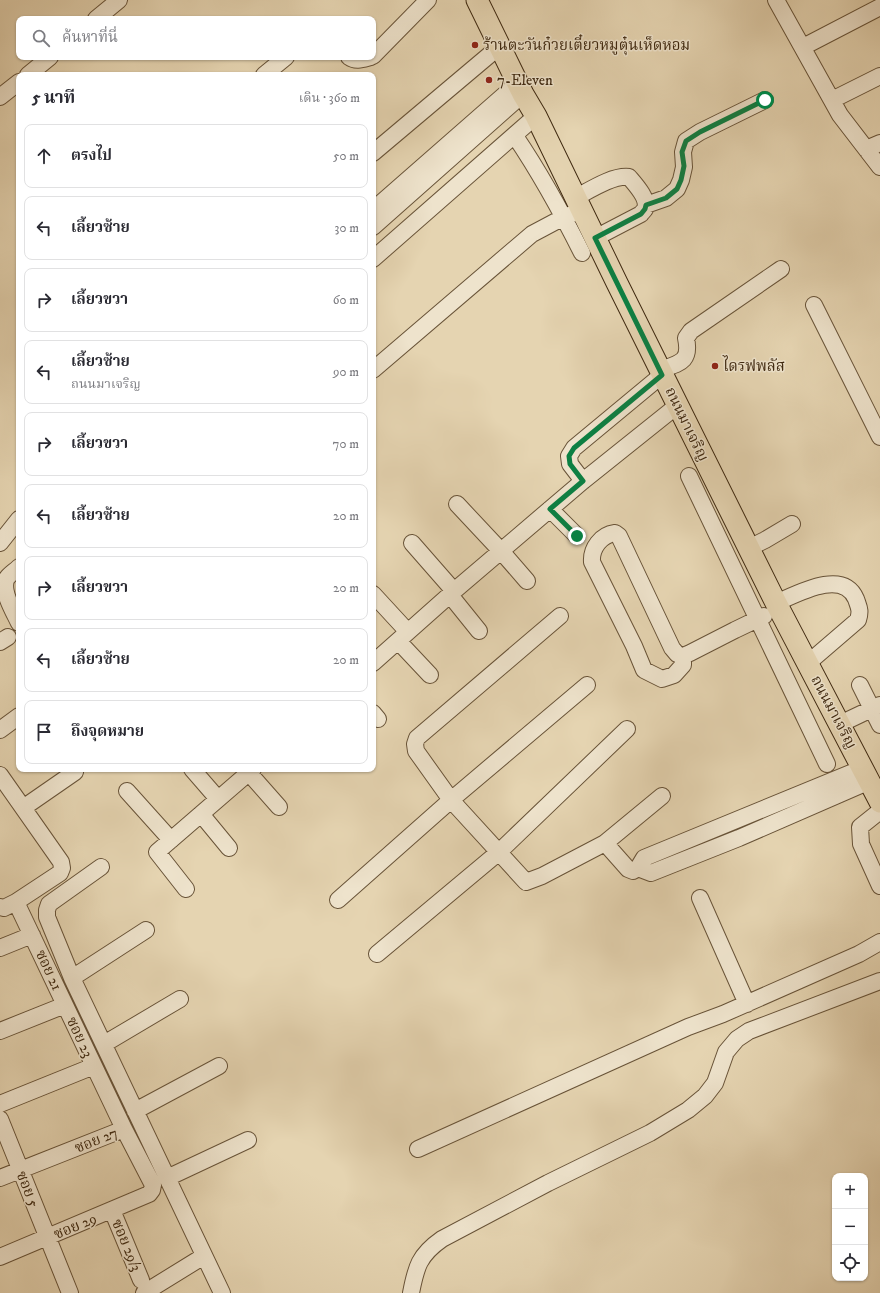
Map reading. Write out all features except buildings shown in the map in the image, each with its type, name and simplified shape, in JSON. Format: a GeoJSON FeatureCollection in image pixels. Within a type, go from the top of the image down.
{"type":"FeatureCollection","features":[{"type":"Feature","properties":{"kind":"main road","name":"ถนนมาเจริญ"},"geometry":{"type":"LineString","coordinates":[[477,0],[520,89],[536,116],[589,246],[662,373],[749,548],[772,612],[808,663],[880,801]]}},
{"type":"Feature","properties":{"kind":"street"},"geometry":{"type":"LineString","coordinates":[[100,16],[119,0]]}},
{"type":"Feature","properties":{"kind":"street"},"geometry":{"type":"LineString","coordinates":[[376,52],[428,0]]}},
{"type":"Feature","properties":{"kind":"street"},"geometry":{"type":"LineString","coordinates":[[776,0],[840,115],[873,146],[880,167]]}},
{"type":"Feature","properties":{"kind":"street"},"geometry":{"type":"LineString","coordinates":[[803,47],[880,7]]}},
{"type":"Feature","properties":{"kind":"street"},"geometry":{"type":"LineString","coordinates":[[376,150],[500,46]]}},
{"type":"Feature","properties":{"kind":"street"},"geometry":{"type":"LineString","coordinates":[[32,72],[46,60]]}},
{"type":"Feature","properties":{"kind":"street"},"geometry":{"type":"LineString","coordinates":[[268,72],[282,60]]}},
{"type":"Feature","properties":{"kind":"street"},"geometry":{"type":"LineString","coordinates":[[832,100],[880,76]]}},
{"type":"Feature","properties":{"kind":"street"},"geometry":{"type":"LineString","coordinates":[[0,97],[16,84]]}},
{"type":"Feature","properties":{"kind":"street"},"geometry":{"type":"LineString","coordinates":[[376,208],[520,89]]}},
{"type":"Feature","properties":{"kind":"street"},"geometry":{"type":"LineString","coordinates":[[376,224],[520,89]]}},
{"type":"Feature","properties":{"kind":"street"},"geometry":{"type":"LineString","coordinates":[[646,205],[666,198],[677,189],[681,180],[684,166],[682,152],[686,141],[700,132],[765,100]]}},
{"type":"Feature","properties":{"kind":"street"},"geometry":{"type":"LineString","coordinates":[[376,256],[536,116]]}},
{"type":"Feature","properties":{"kind":"street"},"geometry":{"type":"LineString","coordinates":[[515,136],[527,154],[573,209]]}},
{"type":"Feature","properties":{"kind":"street"},"geometry":{"type":"LineString","coordinates":[[376,367],[532,234],[573,209],[610,180],[622,176],[629,178],[635,183],[643,195],[646,205],[645,209],[641,214],[589,246]]}},
{"type":"Feature","properties":{"kind":"street"},"geometry":{"type":"LineString","coordinates":[[583,481],[570,464],[569,456],[574,448],[662,373],[683,360],[689,349],[686,338],[691,331],[781,269]]}},
{"type":"Feature","properties":{"kind":"street"},"geometry":{"type":"LineString","coordinates":[[814,306],[880,437]]}},
{"type":"Feature","properties":{"kind":"street"},"geometry":{"type":"LineString","coordinates":[[376,660],[501,550],[583,481],[678,405]]}},
{"type":"Feature","properties":{"kind":"street"},"geometry":{"type":"LineString","coordinates":[[689,476],[772,612],[828,764]]}},
{"type":"Feature","properties":{"kind":"street"},"geometry":{"type":"LineString","coordinates":[[457,504],[501,550],[527,581]]}},
{"type":"Feature","properties":{"kind":"street"},"geometry":{"type":"LineString","coordinates":[[550,509],[577,536]]}},
{"type":"Feature","properties":{"kind":"street"},"geometry":{"type":"LineString","coordinates":[[0,543],[16,523]]}},
{"type":"Feature","properties":{"kind":"street"},"geometry":{"type":"LineString","coordinates":[[749,548],[792,524]]}},
{"type":"Feature","properties":{"kind":"street"},"geometry":{"type":"LineString","coordinates":[[683,656],[683,666],[674,675],[662,679],[644,670],[634,646],[592,562],[591,554],[596,545],[605,536],[615,534],[619,536],[672,648],[677,654],[683,656],[772,612],[820,585],[832,584],[844,586],[854,595],[860,611],[858,620],[808,663]]}},
{"type":"Feature","properties":{"kind":"street"},"geometry":{"type":"LineString","coordinates":[[0,543],[16,535]]}},
{"type":"Feature","properties":{"kind":"street"},"geometry":{"type":"LineString","coordinates":[[412,544],[452,593],[480,632]]}},
{"type":"Feature","properties":{"kind":"street"},"geometry":{"type":"LineString","coordinates":[[9,571],[4,585],[5,593],[16,617]]}},
{"type":"Feature","properties":{"kind":"street"},"geometry":{"type":"LineString","coordinates":[[376,598],[430,675]]}},
{"type":"Feature","properties":{"kind":"street"},"geometry":{"type":"LineString","coordinates":[[560,616],[417,738],[415,744],[416,751],[451,800],[526,882],[542,876],[606,843],[662,796]]}},
{"type":"Feature","properties":{"kind":"street"},"geometry":{"type":"LineString","coordinates":[[338,900],[451,800],[587,685]]}},
{"type":"Feature","properties":{"kind":"street"},"geometry":{"type":"LineString","coordinates":[[860,685],[876,707],[880,725]]}},
{"type":"Feature","properties":{"kind":"street"},"geometry":{"type":"LineString","coordinates":[[840,724],[876,707]]}},
{"type":"Feature","properties":{"kind":"street"},"geometry":{"type":"LineString","coordinates":[[0,730],[16,718]]}},
{"type":"Feature","properties":{"kind":"street"},"geometry":{"type":"LineString","coordinates":[[377,954],[499,852],[627,729]]}},
{"type":"Feature","properties":{"kind":"street"},"geometry":{"type":"LineString","coordinates":[[22,808],[75,772]]}},
{"type":"Feature","properties":{"kind":"street"},"geometry":{"type":"LineString","coordinates":[[195,772],[218,799]]}},
{"type":"Feature","properties":{"kind":"street"},"geometry":{"type":"LineString","coordinates":[[186,888],[157,852],[250,772]]}},
{"type":"Feature","properties":{"kind":"street"},"geometry":{"type":"LineString","coordinates":[[252,772],[279,807]]}},
{"type":"Feature","properties":{"kind":"street"},"geometry":{"type":"LineString","coordinates":[[0,775],[61,862],[62,868],[60,873],[16,902],[4,908],[0,907]]}},
{"type":"Feature","properties":{"kind":"street"},"geometry":{"type":"LineString","coordinates":[[606,843],[628,869],[632,871],[638,868],[644,858],[866,775]]}},
{"type":"Feature","properties":{"kind":"street"},"geometry":{"type":"LineString","coordinates":[[127,791],[171,840]]}},
{"type":"Feature","properties":{"kind":"street"},"geometry":{"type":"LineString","coordinates":[[880,811],[860,827],[861,844],[880,886]]}},
{"type":"Feature","properties":{"kind":"street"},"geometry":{"type":"LineString","coordinates":[[201,814],[229,848]]}},
{"type":"Feature","properties":{"kind":"street"},"geometry":{"type":"LineString","coordinates":[[101,867],[49,904],[47,917],[72,978],[222,1293]]}},
{"type":"Feature","properties":{"kind":"street"},"geometry":{"type":"LineString","coordinates":[[700,898],[747,1004]]}},
{"type":"Feature","properties":{"kind":"street","name":"ซอย 21"},"geometry":{"type":"LineString","coordinates":[[16,902],[65,1006]]}},
{"type":"Feature","properties":{"kind":"street"},"geometry":{"type":"LineString","coordinates":[[72,978],[146,930]]}},
{"type":"Feature","properties":{"kind":"street","name":"ซอย 21"},"geometry":{"type":"LineString","coordinates":[[0,948],[32,935]]}},
{"type":"Feature","properties":{"kind":"street"},"geometry":{"type":"LineString","coordinates":[[418,1149],[688,1027],[747,1004],[859,954],[880,942]]}},
{"type":"Feature","properties":{"kind":"street"},"geometry":{"type":"LineString","coordinates":[[411,1293],[420,1260],[430,1248],[442,1239],[548,1183],[650,1133],[688,1110],[705,1096],[715,1083],[726,1052],[737,1039],[749,1031],[880,981]]}},
{"type":"Feature","properties":{"kind":"street"},"geometry":{"type":"LineString","coordinates":[[104,1044],[180,999]]}},
{"type":"Feature","properties":{"kind":"street","name":"ซอย 23"},"geometry":{"type":"LineString","coordinates":[[0,1031],[65,1006],[124,1129]]}},
{"type":"Feature","properties":{"kind":"street"},"geometry":{"type":"LineString","coordinates":[[0,1104],[94,1066]]}},
{"type":"Feature","properties":{"kind":"street"},"geometry":{"type":"LineString","coordinates":[[136,1111],[219,1066]]}},
{"type":"Feature","properties":{"kind":"street","name":"ซอย 5"},"geometry":{"type":"LineString","coordinates":[[0,1119],[70,1293]]}},
{"type":"Feature","properties":{"kind":"street","name":"ซอย 27"},"geometry":{"type":"LineString","coordinates":[[0,1178],[124,1129],[152,1185],[152,1190],[149,1194]]}},
{"type":"Feature","properties":{"kind":"street"},"geometry":{"type":"LineString","coordinates":[[167,1178],[248,1140]]}},
{"type":"Feature","properties":{"kind":"street","name":"ซอย 29"},"geometry":{"type":"LineString","coordinates":[[0,1257],[149,1194]]}},
{"type":"Feature","properties":{"kind":"street","name":"ซอย 29/3"},"geometry":{"type":"LineString","coordinates":[[112,1210],[142,1287]]}},
{"type":"Feature","properties":{"kind":"street"},"geometry":{"type":"LineString","coordinates":[[142,1287],[204,1256]]}},
{"type":"Feature","properties":{"kind":"place","name":"ร้านตะวันก๋วยเตี๋ยวหมูตุ๋นเห็ดหอม"},"geometry":{"type":"Point","coordinates":[475,45]}},
{"type":"Feature","properties":{"kind":"place","name":"7-Eleven"},"geometry":{"type":"Point","coordinates":[489,80]}},
{"type":"Feature","properties":{"kind":"place","name":"ไดรฟพลัส"},"geometry":{"type":"Point","coordinates":[715,366]}},
{"type":"Feature","properties":{"kind":"route"},"geometry":{"type":"LineString","coordinates":[[577,536],[550,509],[583,481],[570,464],[569,456],[574,448],[662,375],[595,238],[641,214],[646,205],[666,198],[677,189],[681,180],[684,166],[682,152],[686,141],[700,132],[765,100]]}}]}
